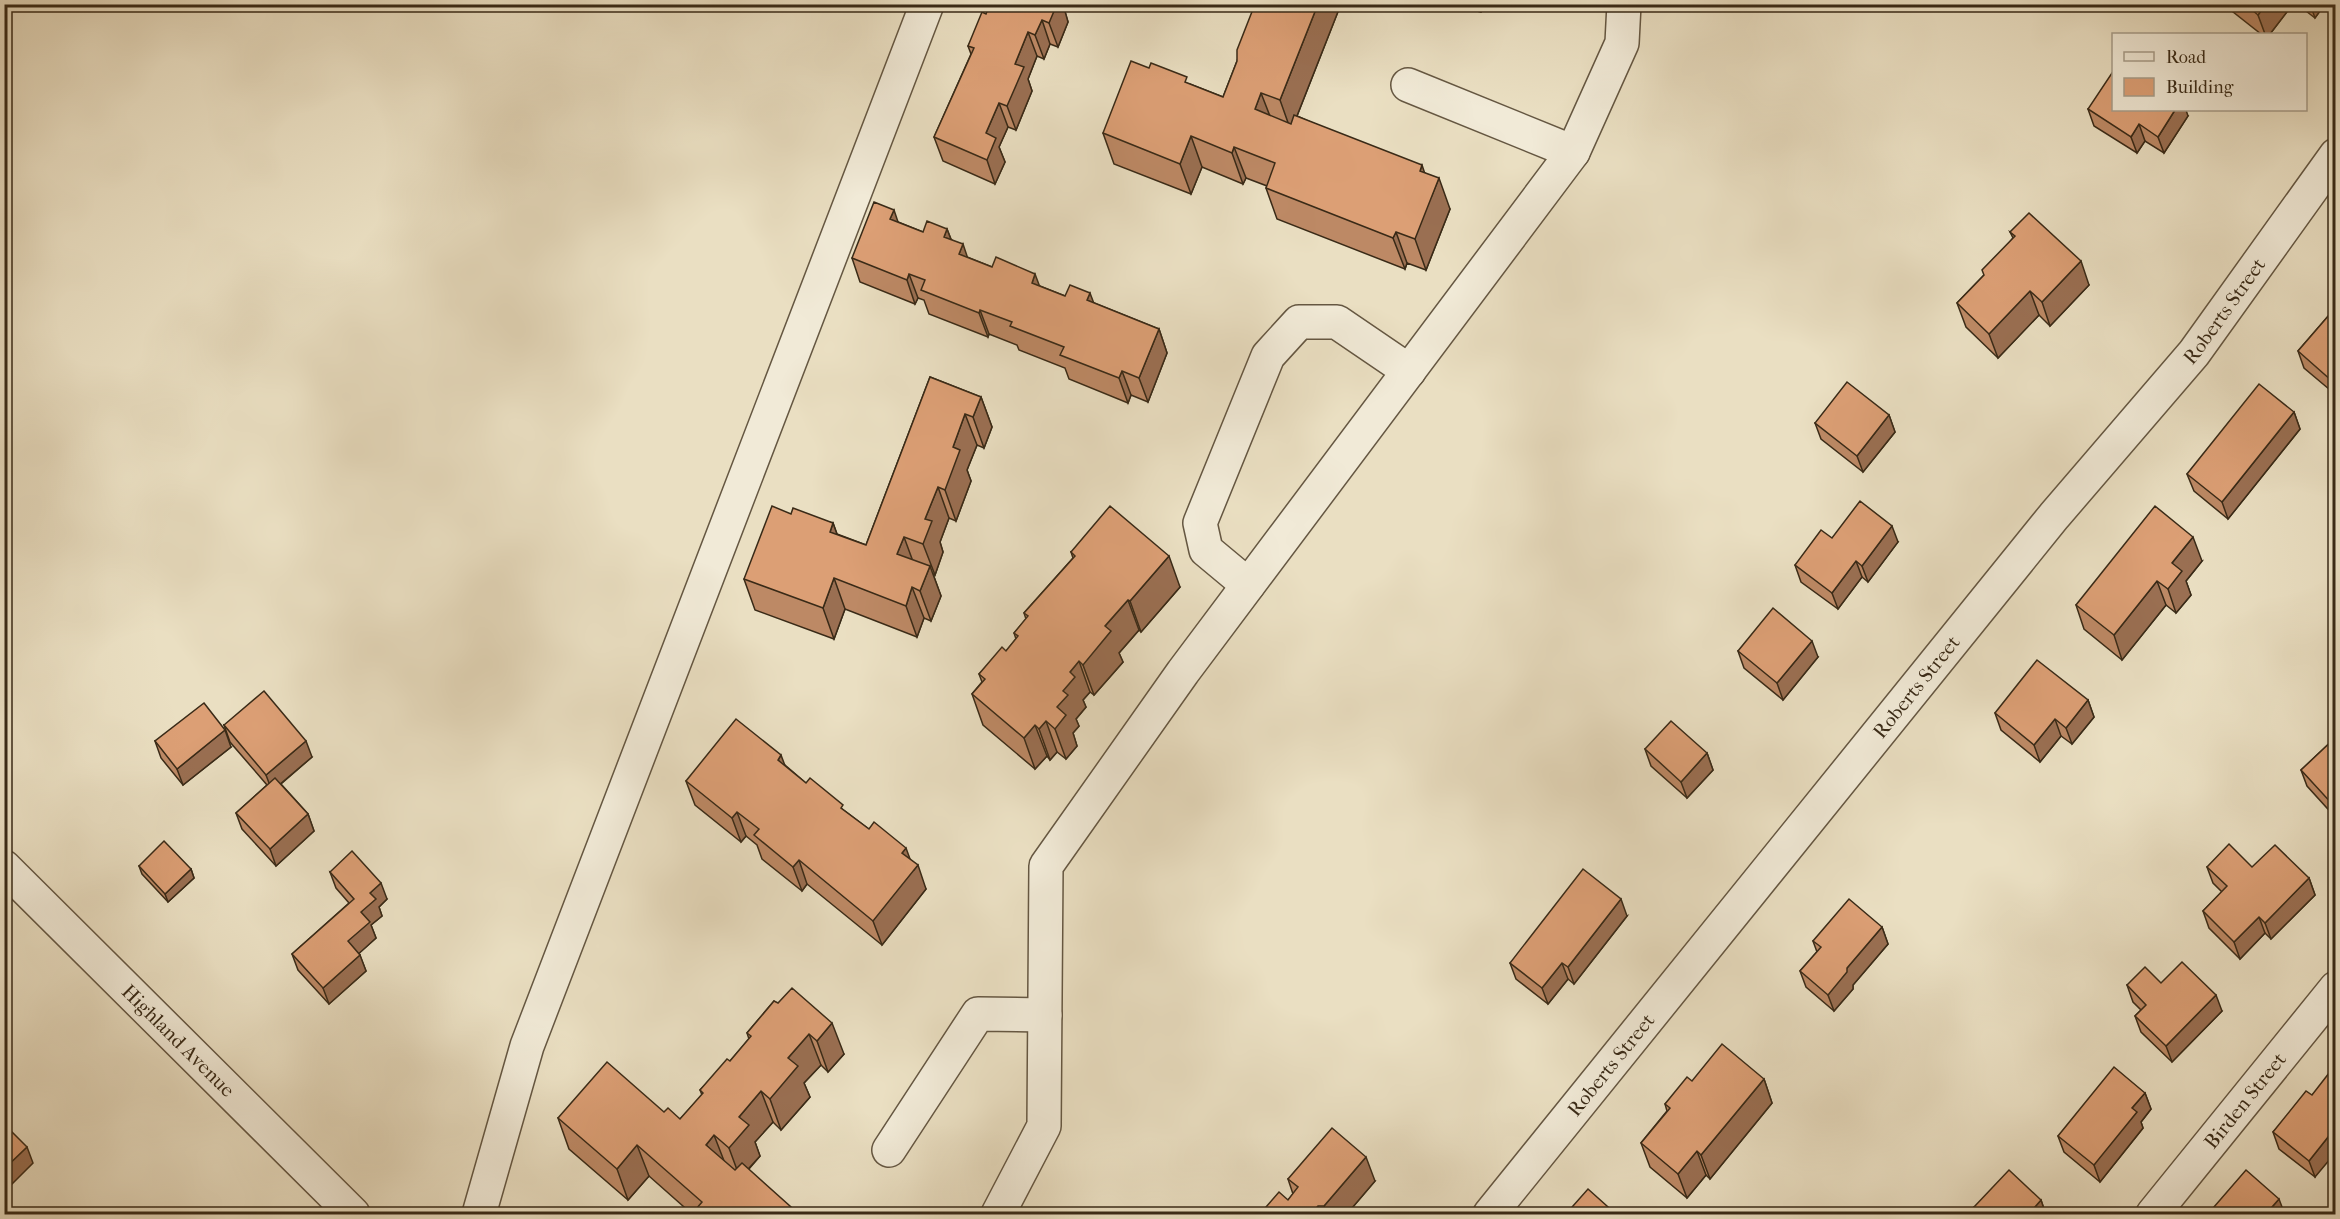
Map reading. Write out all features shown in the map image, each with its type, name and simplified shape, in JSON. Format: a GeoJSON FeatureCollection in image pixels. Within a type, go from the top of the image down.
{"type":"FeatureCollection","features":[{"type":"Feature","properties":{"kind":"street"},"geometry":{"type":"LineString","coordinates":[[479,1215],[526,1046],[927,4]]}},
{"type":"Feature","properties":{"kind":"street"},"geometry":{"type":"LineString","coordinates":[[998,1215],[1044,1126],[1046,866],[1183,672],[1573,152],[1622,43],[1624,4]]}},
{"type":"Feature","properties":{"kind":"street"},"geometry":{"type":"LineString","coordinates":[[1408,85],[1573,152]]}},
{"type":"Feature","properties":{"kind":"street","name":"Roberts Street"},"geometry":{"type":"LineString","coordinates":[[1490,1215],[2054,516],[2194,353],[2336,155]]}},
{"type":"Feature","properties":{"kind":"street"},"geometry":{"type":"LineString","coordinates":[[1248,585],[1206,550],[1200,523],[1268,356],[1299,322],[1337,322],[1409,371]]}},
{"type":"Feature","properties":{"kind":"street","name":"Highland Avenue"},"geometry":{"type":"LineString","coordinates":[[4,867],[353,1215]]}},
{"type":"Feature","properties":{"kind":"street","name":"Birden Street"},"geometry":{"type":"LineString","coordinates":[[2153,1215],[2336,988]]}},
{"type":"Feature","properties":{"kind":"street"},"geometry":{"type":"LineString","coordinates":[[889,1150],[978,1014],[1045,1015]]}},
{"type":"Feature","properties":{"kind":"building"},"geometry":{"type":"Polygon","coordinates":[[[990,4],[1057,4],[1049,23],[1042,20],[1035,35],[1028,32],[1015,64],[1024,67],[1007,106],[999,103],[986,133],[996,138],[987,160],[934,137],[974,48],[968,46],[982,12],[986,14],[990,4]]]}},
{"type":"Feature","properties":{"kind":"building"},"geometry":{"type":"Polygon","coordinates":[[[1255,4],[1318,4],[1280,100],[1261,93],[1255,109],[1291,124],[1294,115],[1422,165],[1420,171],[1439,178],[1415,239],[1396,232],[1393,238],[1266,188],[1275,163],[1234,147],[1232,153],[1191,136],[1180,164],[1103,133],[1131,61],[1149,68],[1151,63],[1187,77],[1185,82],[1223,97],[1237,61],[1237,50],[1255,4]]]}},
{"type":"Feature","properties":{"kind":"building"},"geometry":{"type":"Polygon","coordinates":[[[2245,4],[2266,4],[2258,15],[2245,4]]]}},
{"type":"Feature","properties":{"kind":"building"},"geometry":{"type":"Polygon","coordinates":[[[2112,73],[2112,111],[2174,111],[2158,137],[2139,124],[2131,137],[2088,109],[2112,73]]]}},
{"type":"Feature","properties":{"kind":"building"},"geometry":{"type":"Polygon","coordinates":[[[874,202],[894,210],[890,219],[923,232],[927,221],[947,229],[944,237],[963,244],[959,254],[992,267],[996,257],[1035,274],[1032,283],[1065,296],[1070,285],[1090,293],[1087,300],[1159,329],[1139,378],[1122,371],[1119,378],[1060,355],[1064,347],[1010,326],[1012,322],[980,310],[979,313],[921,290],[925,280],[909,274],[907,280],[852,258],[874,202]]]}},
{"type":"Feature","properties":{"kind":"building"},"geometry":{"type":"Polygon","coordinates":[[[2029,213],[2081,261],[2042,302],[2030,291],[1989,334],[1957,303],[1984,275],[1982,270],[2015,236],[2010,232],[2029,213]]]}},
{"type":"Feature","properties":{"kind":"building"},"geometry":{"type":"Polygon","coordinates":[[[2336,307],[2336,377],[2332,381],[2298,351],[2336,307]]]}},
{"type":"Feature","properties":{"kind":"building"},"geometry":{"type":"Polygon","coordinates":[[[930,377],[981,397],[973,417],[965,414],[953,447],[960,450],[945,490],[938,487],[925,519],[932,521],[923,544],[904,537],[897,554],[930,566],[920,591],[912,587],[906,606],[834,578],[823,608],[744,579],[772,506],[791,514],[793,508],[833,523],[830,532],[866,545],[930,377]]]}},
{"type":"Feature","properties":{"kind":"building"},"geometry":{"type":"Polygon","coordinates":[[[1847,382],[1889,415],[1857,456],[1815,423],[1847,382]]]}},
{"type":"Feature","properties":{"kind":"building"},"geometry":{"type":"Polygon","coordinates":[[[2259,384],[2294,412],[2222,502],[2187,474],[2259,384]]]}},
{"type":"Feature","properties":{"kind":"building"},"geometry":{"type":"Polygon","coordinates":[[[1860,501],[1892,526],[1862,566],[1856,561],[1832,593],[1795,565],[1821,530],[1832,538],[1860,501]]]}},
{"type":"Feature","properties":{"kind":"building"},"geometry":{"type":"Polygon","coordinates":[[[1110,506],[1169,556],[1105,626],[1111,631],[1083,665],[1079,661],[1070,672],[1075,677],[1063,691],[1068,695],[1057,707],[1066,715],[1055,729],[1046,721],[1039,729],[1035,725],[1024,738],[972,694],[985,679],[979,674],[1002,647],[1006,651],[1018,636],[1014,633],[1028,616],[1024,613],[1075,556],[1071,552],[1110,506]]]}},
{"type":"Feature","properties":{"kind":"building"},"geometry":{"type":"Polygon","coordinates":[[[2155,506],[2193,537],[2172,563],[2182,571],[2168,589],[2157,581],[2114,635],[2076,605],[2155,506]]]}},
{"type":"Feature","properties":{"kind":"building"},"geometry":{"type":"Polygon","coordinates":[[[1773,608],[1812,641],[1777,683],[1738,651],[1773,608]]]}},
{"type":"Feature","properties":{"kind":"building"},"geometry":{"type":"Polygon","coordinates":[[[2037,660],[2088,700],[2066,728],[2055,719],[2034,745],[1995,713],[2037,660]]]}},
{"type":"Feature","properties":{"kind":"building"},"geometry":{"type":"Polygon","coordinates":[[[264,691],[306,741],[266,775],[224,725],[264,691]]]}},
{"type":"Feature","properties":{"kind":"building"},"geometry":{"type":"Polygon","coordinates":[[[204,703],[225,730],[177,769],[155,741],[204,703]]]}},
{"type":"Feature","properties":{"kind":"building"},"geometry":{"type":"Polygon","coordinates":[[[736,719],[781,755],[778,760],[806,783],[810,778],[843,805],[841,808],[869,829],[874,822],[906,848],[902,853],[918,865],[873,921],[799,860],[793,867],[754,835],[759,829],[737,812],[732,818],[686,781],[736,719]]]}},
{"type":"Feature","properties":{"kind":"building"},"geometry":{"type":"Polygon","coordinates":[[[1671,721],[1707,753],[1681,782],[1645,749],[1671,721]]]}},
{"type":"Feature","properties":{"kind":"building"},"geometry":{"type":"Polygon","coordinates":[[[2336,737],[2336,804],[2334,806],[2301,770],[2336,737]]]}},
{"type":"Feature","properties":{"kind":"building"},"geometry":{"type":"Polygon","coordinates":[[[275,778],[308,814],[270,849],[236,813],[275,778]]]}},
{"type":"Feature","properties":{"kind":"building"},"geometry":{"type":"Polygon","coordinates":[[[164,841],[191,869],[165,894],[139,866],[164,841]]]}},
{"type":"Feature","properties":{"kind":"building"},"geometry":{"type":"Polygon","coordinates":[[[2229,844],[2252,867],[2275,845],[2309,878],[2265,923],[2259,917],[2234,942],[2203,911],[2227,886],[2207,867],[2229,844]]]}},
{"type":"Feature","properties":{"kind":"building"},"geometry":{"type":"Polygon","coordinates":[[[352,851],[381,883],[370,893],[376,899],[361,912],[370,922],[348,941],[360,955],[323,988],[292,954],[354,899],[330,872],[352,851]]]}},
{"type":"Feature","properties":{"kind":"building"},"geometry":{"type":"Polygon","coordinates":[[[1583,869],[1621,899],[1568,967],[1562,963],[1542,988],[1510,963],[1583,869]]]}},
{"type":"Feature","properties":{"kind":"building"},"geometry":{"type":"Polygon","coordinates":[[[1849,899],[1882,927],[1847,968],[1847,972],[1828,995],[1800,971],[1821,947],[1813,941],[1849,899]]]}},
{"type":"Feature","properties":{"kind":"building"},"geometry":{"type":"Polygon","coordinates":[[[2182,962],[2216,995],[2166,1046],[2135,1016],[2146,1005],[2127,985],[2145,967],[2161,983],[2182,962]]]}},
{"type":"Feature","properties":{"kind":"building"},"geometry":{"type":"Polygon","coordinates":[[[792,988],[832,1023],[817,1041],[809,1034],[788,1058],[798,1066],[770,1099],[761,1091],[739,1117],[749,1125],[729,1148],[714,1135],[706,1145],[735,1170],[742,1163],[800,1215],[691,1215],[702,1202],[637,1145],[617,1169],[558,1118],[607,1062],[664,1112],[668,1108],[680,1119],[703,1093],[700,1090],[727,1059],[730,1061],[751,1036],[747,1033],[774,1001],[778,1003],[792,988]]]}},
{"type":"Feature","properties":{"kind":"building"},"geometry":{"type":"Polygon","coordinates":[[[1722,1044],[1764,1079],[1701,1155],[1697,1151],[1678,1174],[1641,1143],[1670,1108],[1665,1104],[1687,1077],[1692,1081],[1722,1044]]]}},
{"type":"Feature","properties":{"kind":"building"},"geometry":{"type":"Polygon","coordinates":[[[2114,1067],[2145,1093],[2132,1108],[2137,1112],[2094,1165],[2058,1136],[2114,1067]]]}},
{"type":"Feature","properties":{"kind":"building"},"geometry":{"type":"Polygon","coordinates":[[[2333,1068],[2336,1071],[2336,1127],[2309,1161],[2273,1132],[2306,1091],[2312,1095],[2333,1068]]]}},
{"type":"Feature","properties":{"kind":"building"},"geometry":{"type":"Polygon","coordinates":[[[4,1124],[27,1147],[4,1169],[4,1124]]]}},
{"type":"Feature","properties":{"kind":"building"},"geometry":{"type":"Polygon","coordinates":[[[1332,1128],[1366,1157],[1324,1206],[1318,1206],[1310,1215],[1259,1215],[1279,1192],[1288,1200],[1298,1187],[1288,1179],[1332,1128]]]}},
{"type":"Feature","properties":{"kind":"building"},"geometry":{"type":"Polygon","coordinates":[[[2009,1170],[2041,1200],[2028,1215],[1982,1215],[1974,1207],[2009,1170]]]}},
{"type":"Feature","properties":{"kind":"building"},"geometry":{"type":"Polygon","coordinates":[[[2246,1170],[2279,1199],[2265,1215],[2207,1215],[2246,1170]]]}},
{"type":"Feature","properties":{"kind":"building"},"geometry":{"type":"Polygon","coordinates":[[[1588,1189],[1617,1215],[1565,1215],[1588,1189]]]}}]}
